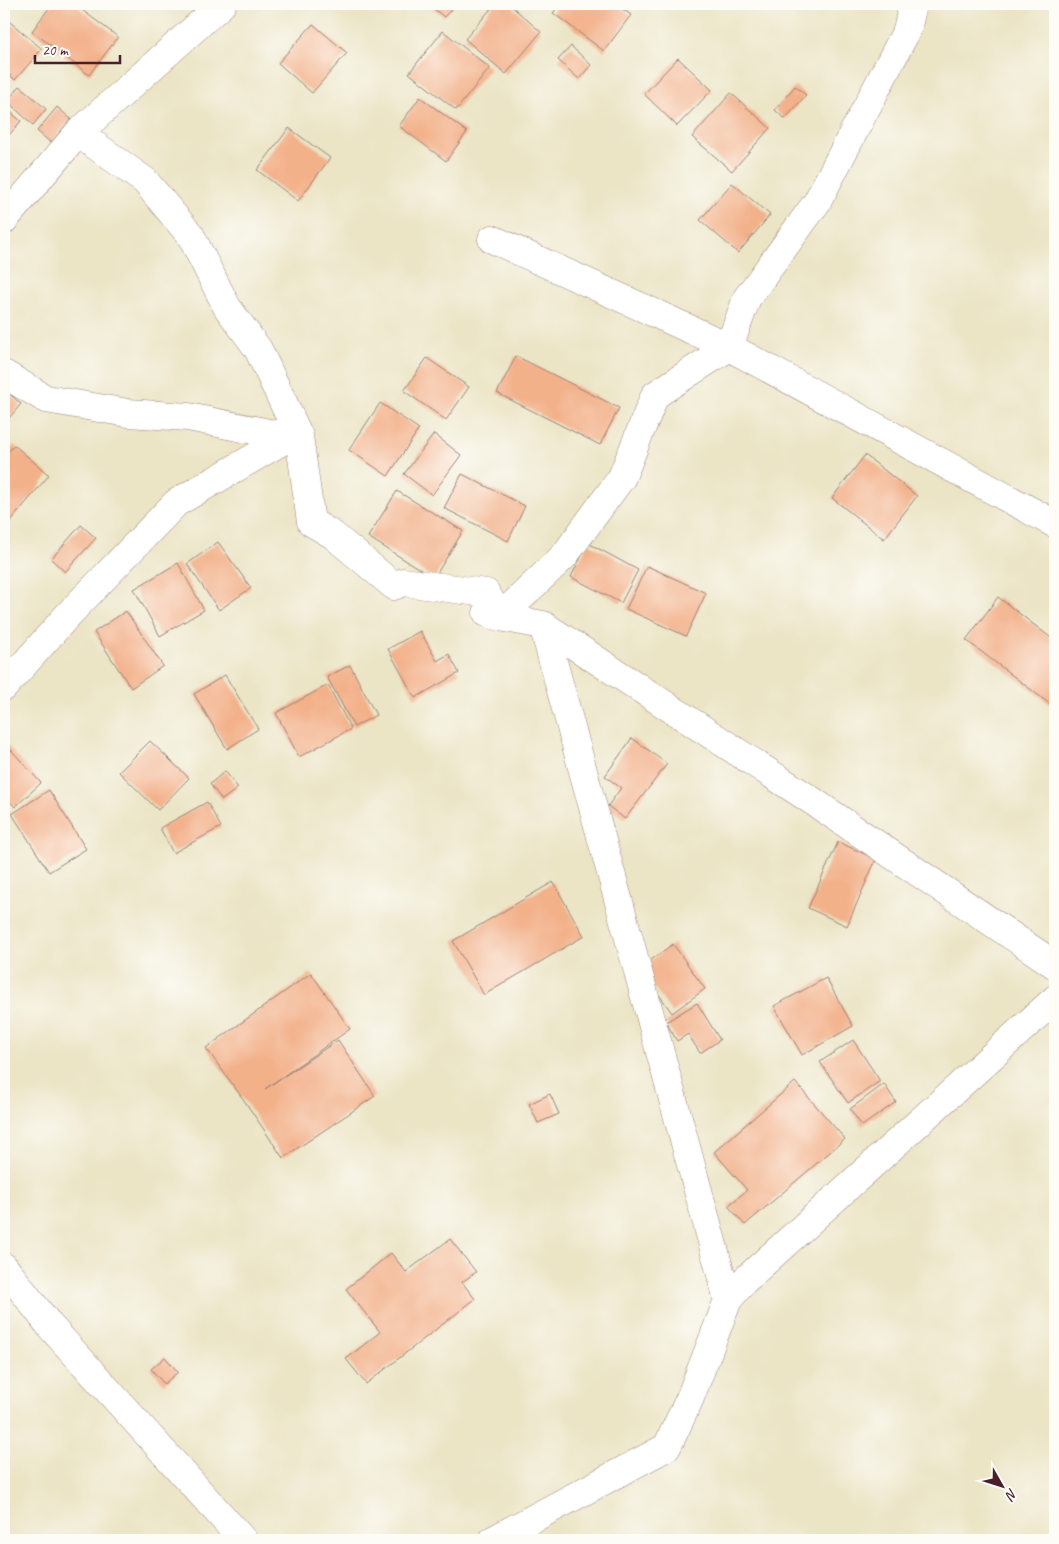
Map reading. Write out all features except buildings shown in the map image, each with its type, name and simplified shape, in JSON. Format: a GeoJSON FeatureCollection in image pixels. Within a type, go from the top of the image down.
{"type":"FeatureCollection","features":[{"type":"Feature","properties":{"kind":"street"},"geometry":{"type":"LineString","coordinates":[[4,220],[78,133],[222,4]]}},
{"type":"Feature","properties":{"kind":"street"},"geometry":{"type":"LineString","coordinates":[[500,616],[564,556],[622,476],[656,395],[729,347],[746,298],[817,202],[907,30],[913,4]]}},
{"type":"Feature","properties":{"kind":"street"},"geometry":{"type":"LineString","coordinates":[[78,133],[145,181],[191,236],[227,307],[258,349],[294,437],[311,522],[333,535],[394,586],[403,582],[486,593],[500,616],[543,625],[814,802],[1055,966]]}},
{"type":"Feature","properties":{"kind":"street"},"geometry":{"type":"LineString","coordinates":[[492,239],[729,347],[1055,524]]}},
{"type":"Feature","properties":{"kind":"street"},"geometry":{"type":"LineString","coordinates":[[4,374],[46,399],[128,413],[188,417],[294,437]]}},
{"type":"Feature","properties":{"kind":"street"},"geometry":{"type":"LineString","coordinates":[[4,687],[67,616],[176,503],[294,437]]}},
{"type":"Feature","properties":{"kind":"street"},"geometry":{"type":"LineString","coordinates":[[543,625],[728,1300]]}},
{"type":"Feature","properties":{"kind":"street"},"geometry":{"type":"LineString","coordinates":[[493,1540],[667,1447],[690,1398],[728,1300],[744,1281],[1055,998]]}},
{"type":"Feature","properties":{"kind":"street"},"geometry":{"type":"LineString","coordinates":[[4,1267],[50,1326],[243,1540]]}}]}
